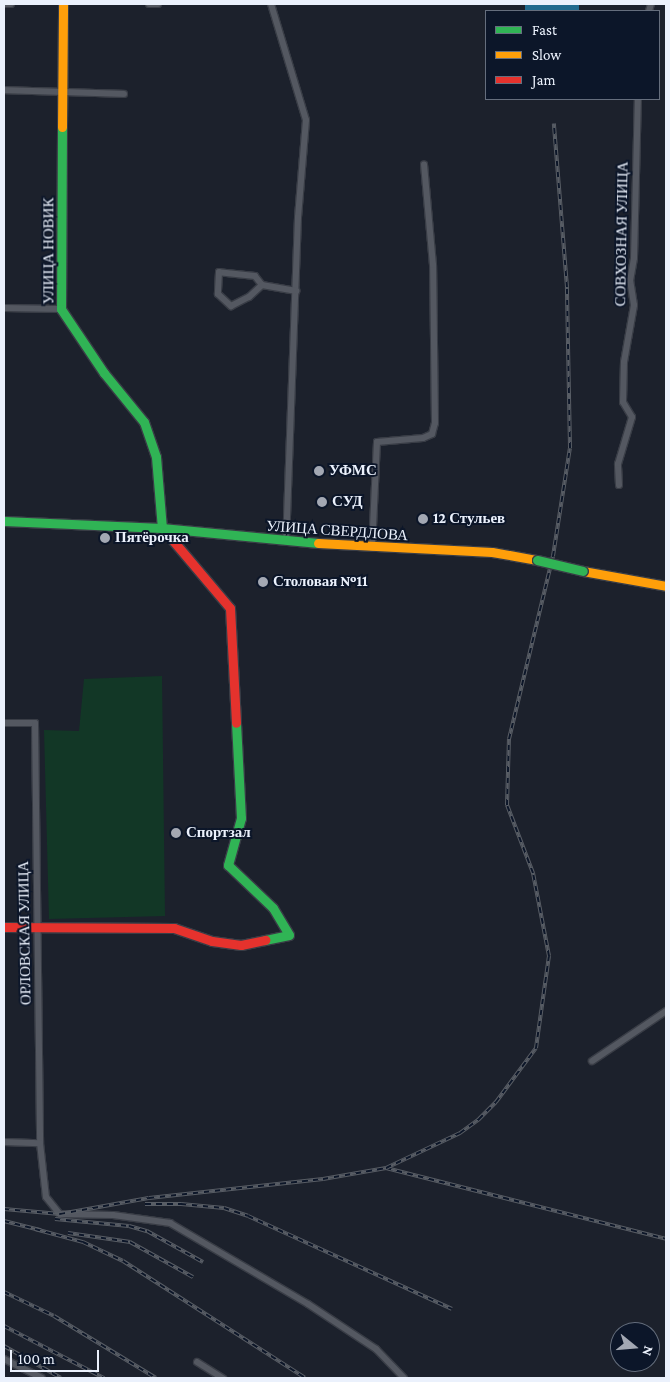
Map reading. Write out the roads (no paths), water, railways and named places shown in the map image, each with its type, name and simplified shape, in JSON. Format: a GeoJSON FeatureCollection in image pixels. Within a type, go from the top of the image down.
{"type":"FeatureCollection","features":[{"type":"Feature","properties":{"kind":"street"},"geometry":{"type":"LineString","coordinates":[[4,4],[11,4]]}},
{"type":"Feature","properties":{"kind":"street","name":"УЛИЦА НОВИК"},"geometry":{"type":"LineString","coordinates":[[63,4],[64,90],[61,309],[104,373],[144,422],[156,457],[162,528]]}},
{"type":"Feature","properties":{"kind":"street"},"geometry":{"type":"LineString","coordinates":[[149,4],[158,4]]}},
{"type":"Feature","properties":{"kind":"street"},"geometry":{"type":"LineString","coordinates":[[271,4],[306,120],[296,291],[286,541]]}},
{"type":"Feature","properties":{"kind":"street"},"geometry":{"type":"LineString","coordinates":[[4,90],[64,90],[124,94]]}},
{"type":"Feature","properties":{"kind":"street","name":"СОВХОЗНАЯ УЛИЦА"},"geometry":{"type":"LineString","coordinates":[[618,485],[618,464],[632,417],[622,402],[624,362],[634,305],[630,281],[634,258],[638,100]]}},
{"type":"Feature","properties":{"kind":"street"},"geometry":{"type":"LineString","coordinates":[[372,548],[377,442],[423,438],[432,434],[434,423],[433,265],[424,164]]}},
{"type":"Feature","properties":{"kind":"street"},"geometry":{"type":"LineString","coordinates":[[262,285],[249,297],[231,306],[218,294],[219,272],[255,276],[262,285],[296,291]]}},
{"type":"Feature","properties":{"kind":"street"},"geometry":{"type":"LineString","coordinates":[[4,308],[61,309]]}},
{"type":"Feature","properties":{"kind":"street","name":"УЛИЦА СВЕРДЛОВА"},"geometry":{"type":"LineString","coordinates":[[4,521],[162,528],[372,548],[492,552],[666,586]]}},
{"type":"Feature","properties":{"kind":"street"},"geometry":{"type":"LineString","coordinates":[[4,927],[174,928],[212,941],[241,945],[289,935],[273,908],[228,865],[241,818],[230,608],[162,528]]}},
{"type":"Feature","properties":{"kind":"street","name":"ОРЛОВСКАЯ УЛИЦА"},"geometry":{"type":"LineString","coordinates":[[4,723],[35,723],[40,1143],[46,1197],[60,1214],[112,1215],[170,1223],[308,1304],[376,1349],[404,1378]]}},
{"type":"Feature","properties":{"kind":"street"},"geometry":{"type":"LineString","coordinates":[[592,1060],[666,1011]]}},
{"type":"Feature","properties":{"kind":"street"},"geometry":{"type":"LineString","coordinates":[[4,1142],[40,1143]]}},
{"type":"Feature","properties":{"kind":"street"},"geometry":{"type":"LineString","coordinates":[[4,1359],[42,1378]]}},
{"type":"Feature","properties":{"kind":"street"},"geometry":{"type":"LineString","coordinates":[[197,1362],[223,1378]]}},
{"type":"Feature","properties":{"kind":"water"},"geometry":{"type":"Polygon","coordinates":[[[525,4],[579,4],[579,10],[525,10],[525,4]]]}},
{"type":"Feature","properties":{"kind":"railway"},"geometry":{"type":"LineString","coordinates":[[4,1209],[60,1214],[149,1198],[323,1179],[386,1168],[460,1133],[479,1119],[496,1102],[536,1048],[549,956],[533,873],[507,805],[509,739],[553,556],[570,448],[567,287],[554,124]]}},
{"type":"Feature","properties":{"kind":"railway"},"geometry":{"type":"LineString","coordinates":[[386,1168],[666,1239]]}},
{"type":"Feature","properties":{"kind":"railway"},"geometry":{"type":"LineString","coordinates":[[145,1204],[181,1204],[224,1208],[248,1216],[452,1309]]}},
{"type":"Feature","properties":{"kind":"railway"},"geometry":{"type":"LineString","coordinates":[[55,1219],[129,1226],[147,1231],[203,1262]]}},
{"type":"Feature","properties":{"kind":"railway"},"geometry":{"type":"LineString","coordinates":[[4,1221],[41,1230]]}},
{"type":"Feature","properties":{"kind":"railway"},"geometry":{"type":"LineString","coordinates":[[35,1229],[83,1242],[123,1261],[305,1378]]}},
{"type":"Feature","properties":{"kind":"railway"},"geometry":{"type":"LineString","coordinates":[[68,1233],[130,1242],[193,1277]]}},
{"type":"Feature","properties":{"kind":"railway"},"geometry":{"type":"LineString","coordinates":[[4,1292],[54,1316],[156,1378]]}},
{"type":"Feature","properties":{"kind":"railway"},"geometry":{"type":"LineString","coordinates":[[4,1326],[104,1378]]}},
{"type":"Feature","properties":{"kind":"railway"},"geometry":{"type":"LineString","coordinates":[[4,1346],[61,1378]]}},
{"type":"Feature","properties":{"kind":"place","name":"УФМС"},"geometry":{"type":"Point","coordinates":[319,471]}},
{"type":"Feature","properties":{"kind":"place","name":"СУД"},"geometry":{"type":"Point","coordinates":[322,502]}},
{"type":"Feature","properties":{"kind":"place","name":"12 Стульев"},"geometry":{"type":"Point","coordinates":[423,519]}},
{"type":"Feature","properties":{"kind":"place","name":"Пятёрочка"},"geometry":{"type":"Point","coordinates":[105,538]}},
{"type":"Feature","properties":{"kind":"place","name":"Столовая №11"},"geometry":{"type":"Point","coordinates":[263,582]}},
{"type":"Feature","properties":{"kind":"place","name":"Спортзал"},"geometry":{"type":"Point","coordinates":[176,833]}}]}
